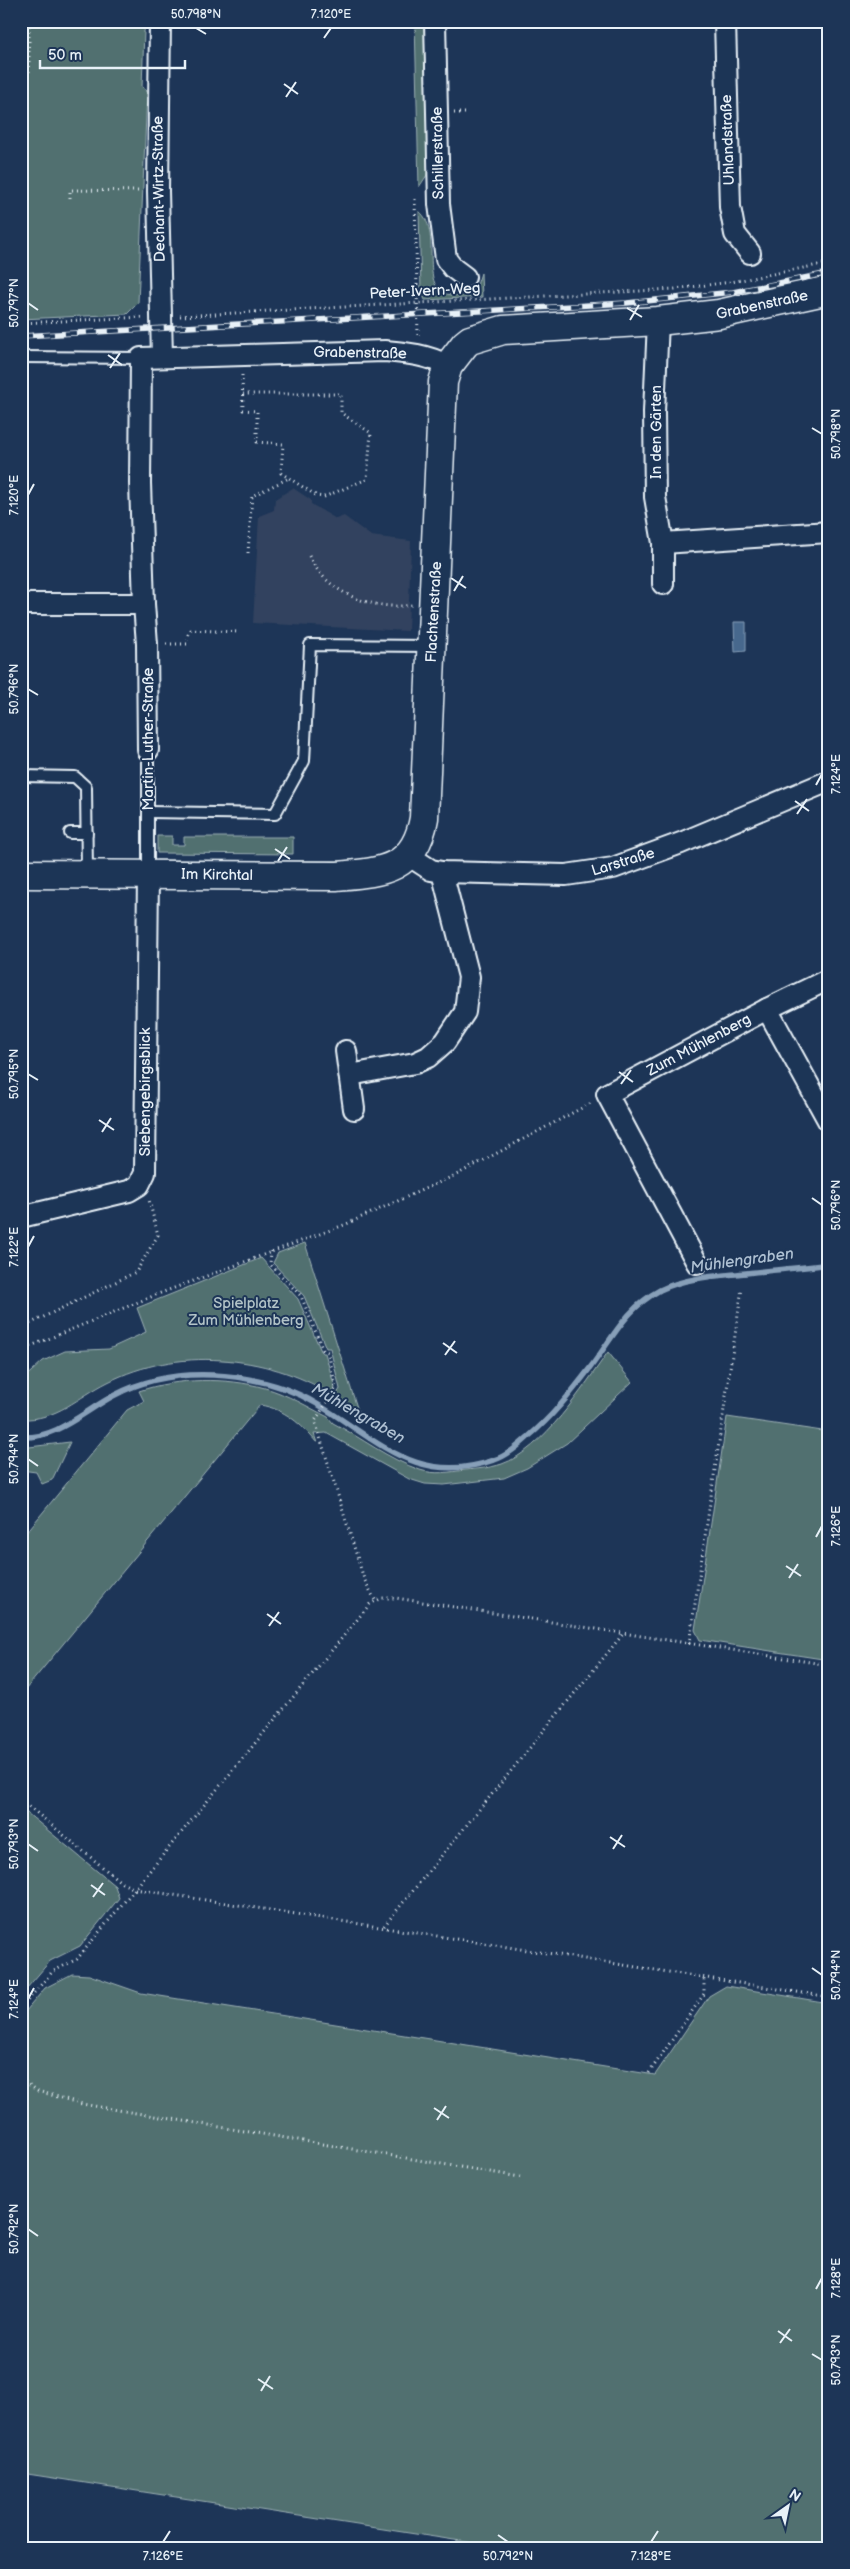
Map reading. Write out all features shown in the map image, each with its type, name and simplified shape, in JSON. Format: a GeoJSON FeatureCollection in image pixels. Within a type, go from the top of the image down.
{"type":"FeatureCollection","features":[{"type":"Feature","properties":{"kind":"street","name":"Dechant-Wirtz-Straße"},"geometry":{"type":"LineString","coordinates":[[160,21],[158,191],[162,357]]}},
{"type":"Feature","properties":{"kind":"street","name":"Schillerstraße"},"geometry":{"type":"LineString","coordinates":[[435,21],[439,204],[446,259],[453,268],[465,277]]}},
{"type":"Feature","properties":{"kind":"street","name":"Uhlandstraße"},"geometry":{"type":"LineString","coordinates":[[725,21],[730,207],[735,234],[750,253]]}},
{"type":"Feature","properties":{"kind":"street","name":"Grabenstraße"},"geometry":{"type":"LineString","coordinates":[[141,358],[385,351],[419,354],[448,366],[459,350],[470,340],[503,330],[658,321],[718,314],[829,290]]}},
{"type":"Feature","properties":{"kind":"street","name":"In den Gärten"},"geometry":{"type":"LineString","coordinates":[[658,321],[654,412],[656,497],[663,543],[663,584]]}},
{"type":"Feature","properties":{"kind":"street","name":"Martin-Luther-Straße"},"geometry":{"type":"LineString","coordinates":[[141,358],[140,483],[144,604],[148,644],[148,750]]}},
{"type":"Feature","properties":{"kind":"street","name":"Flachtenstraße"},"geometry":{"type":"LineString","coordinates":[[408,855],[421,835],[424,818],[433,646],[441,408],[443,382],[448,366]]}},
{"type":"Feature","properties":{"kind":"street"},"geometry":{"type":"LineString","coordinates":[[663,543],[829,532]]}},
{"type":"Feature","properties":{"kind":"street"},"geometry":{"type":"LineString","coordinates":[[21,604],[144,604]]}},
{"type":"Feature","properties":{"kind":"street","name":"Larstraße"},"geometry":{"type":"LineString","coordinates":[[408,855],[431,870],[442,872],[566,875],[605,870],[672,846],[829,781]]}},
{"type":"Feature","properties":{"kind":"street","name":"Im Kirchtal"},"geometry":{"type":"LineString","coordinates":[[21,874],[336,876],[390,868],[408,855]]}},
{"type":"Feature","properties":{"kind":"street"},"geometry":{"type":"LineString","coordinates":[[350,1075],[415,1063],[428,1057],[445,1042],[465,1012],[469,976],[442,872]]}},
{"type":"Feature","properties":{"kind":"street","name":"Siebengebirgsblick"},"geometry":{"type":"LineString","coordinates":[[21,1218],[129,1191],[140,1185],[145,1173],[148,874]]}},
{"type":"Feature","properties":{"kind":"street","name":"Zum Mühlenberg"},"geometry":{"type":"LineString","coordinates":[[607,1094],[767,1009],[829,979]]}},
{"type":"Feature","properties":{"kind":"street"},"geometry":{"type":"LineString","coordinates":[[767,1009],[829,1122]]}},
{"type":"Feature","properties":{"kind":"street"},"geometry":{"type":"LineString","coordinates":[[346,1051],[354,1109]]}},
{"type":"Feature","properties":{"kind":"street"},"geometry":{"type":"LineString","coordinates":[[607,1094],[697,1263]]}},
{"type":"Feature","properties":{"kind":"lane","name":"Grabenstraße"},"geometry":{"type":"LineString","coordinates":[[21,357],[141,358]]}},
{"type":"Feature","properties":{"kind":"lane"},"geometry":{"type":"LineString","coordinates":[[148,812],[275,814],[304,762],[310,645],[433,646]]}},
{"type":"Feature","properties":{"kind":"lane","name":"Martin-Luther-Straße"},"geometry":{"type":"LineString","coordinates":[[148,750],[148,874]]}},
{"type":"Feature","properties":{"kind":"lane"},"geometry":{"type":"LineString","coordinates":[[21,776],[66,776],[81,782],[86,787],[87,874]]}},
{"type":"Feature","properties":{"kind":"lane"},"geometry":{"type":"LineString","coordinates":[[70,833],[87,833]]}},
{"type":"Feature","properties":{"kind":"path"},"geometry":{"type":"LineString","coordinates":[[29,21],[29,72]]}},
{"type":"Feature","properties":{"kind":"path"},"geometry":{"type":"LineString","coordinates":[[70,198],[70,190],[158,191]]}},
{"type":"Feature","properties":{"kind":"path"},"geometry":{"type":"LineString","coordinates":[[415,199],[419,354]]}},
{"type":"Feature","properties":{"kind":"path","name":"Peter-Ivern-Weg"},"geometry":{"type":"LineString","coordinates":[[21,323],[675,288],[731,282],[829,263]]}},
{"type":"Feature","properties":{"kind":"path"},"geometry":{"type":"LineString","coordinates":[[241,354],[243,394],[244,410],[257,411],[257,442],[282,444],[281,473],[317,496],[324,497],[367,479],[371,433],[341,413],[341,394],[243,394]]}},
{"type":"Feature","properties":{"kind":"path"},"geometry":{"type":"LineString","coordinates":[[248,552],[252,496],[289,478]]}},
{"type":"Feature","properties":{"kind":"path"},"geometry":{"type":"LineString","coordinates":[[309,556],[316,569],[328,583],[352,596],[389,606],[412,605]]}},
{"type":"Feature","properties":{"kind":"path"},"geometry":{"type":"LineString","coordinates":[[148,644],[188,644],[188,635],[191,630],[239,632]]}},
{"type":"Feature","properties":{"kind":"path"},"geometry":{"type":"LineString","coordinates":[[21,1350],[271,1250],[344,1225],[458,1174],[607,1094]]}},
{"type":"Feature","properties":{"kind":"path"},"geometry":{"type":"LineString","coordinates":[[21,1328],[136,1272],[158,1235],[148,1194]]}},
{"type":"Feature","properties":{"kind":"path"},"geometry":{"type":"LineString","coordinates":[[271,1250],[270,1264],[301,1296],[323,1350],[328,1352],[336,1388],[315,1421],[364,1579],[375,1600]]}},
{"type":"Feature","properties":{"kind":"path"},"geometry":{"type":"LineString","coordinates":[[689,1644],[742,1288]]}},
{"type":"Feature","properties":{"kind":"path"},"geometry":{"type":"LineString","coordinates":[[21,2008],[52,1972],[77,1960],[353,1624],[375,1600],[396,1598],[829,1665]]}},
{"type":"Feature","properties":{"kind":"path"},"geometry":{"type":"LineString","coordinates":[[384,1926],[623,1634]]}},
{"type":"Feature","properties":{"kind":"path"},"geometry":{"type":"LineString","coordinates":[[21,1800],[122,1883],[135,1889],[384,1926],[829,1997]]}},
{"type":"Feature","properties":{"kind":"path"},"geometry":{"type":"LineString","coordinates":[[649,2073],[704,1994],[704,1977]]}},
{"type":"Feature","properties":{"kind":"path"},"geometry":{"type":"LineString","coordinates":[[21,2080],[38,2091],[82,2104],[520,2177]]}},
{"type":"Feature","properties":{"kind":"shaded area"},"geometry":{"type":"Polygon","coordinates":[[[293,488],[311,500],[311,504],[336,519],[344,516],[371,536],[411,541],[408,631],[253,623],[259,516],[274,510],[275,499],[293,488]]]}},
{"type":"Feature","properties":{"kind":"shaded area"},"geometry":{"type":"Polygon","coordinates":[[[734,622],[746,622],[746,651],[735,652],[734,622]]]}},
{"type":"Feature","properties":{"kind":"green space"},"geometry":{"type":"Polygon","coordinates":[[[21,21],[148,21],[144,31],[142,87],[147,91],[138,303],[127,314],[21,319],[21,21]]]}},
{"type":"Feature","properties":{"kind":"green space"},"geometry":{"type":"Polygon","coordinates":[[[415,21],[426,21],[429,166],[427,175],[419,187],[415,21]]]}},
{"type":"Feature","properties":{"kind":"green space"},"geometry":{"type":"Polygon","coordinates":[[[419,211],[427,222],[430,235],[433,278],[438,288],[447,294],[464,295],[477,285],[481,273],[482,297],[425,300],[421,291],[419,211]]]}},
{"type":"Feature","properties":{"kind":"green space"},"geometry":{"type":"Polygon","coordinates":[[[157,836],[172,836],[172,845],[184,845],[184,837],[293,837],[293,854],[157,853],[157,836]]]}},
{"type":"Feature","properties":{"kind":"green space"},"geometry":{"type":"Polygon","coordinates":[[[157,861],[350,861],[351,863],[157,861]]]}},
{"type":"Feature","properties":{"kind":"green space"},"geometry":{"type":"Polygon","coordinates":[[[305,1243],[359,1414],[334,1399],[340,1389],[330,1348],[326,1348],[304,1296],[273,1263],[278,1253],[305,1243]]]}},
{"type":"Feature","properties":{"kind":"green space","name":"Spielplatz Zum Mühlenberg"},"geometry":{"type":"Polygon","coordinates":[[[261,1258],[298,1299],[322,1353],[325,1353],[335,1388],[331,1394],[306,1381],[278,1370],[250,1363],[221,1360],[191,1360],[162,1363],[134,1371],[108,1382],[56,1412],[34,1419],[21,1419],[21,1381],[43,1361],[65,1351],[109,1349],[146,1332],[137,1308],[261,1258]]]}},
{"type":"Feature","properties":{"kind":"green space"},"geometry":{"type":"Polygon","coordinates":[[[608,1352],[632,1382],[567,1443],[527,1468],[504,1478],[444,1485],[425,1484],[409,1479],[326,1433],[314,1434],[317,1443],[292,1418],[277,1410],[260,1405],[21,1695],[21,1539],[127,1410],[144,1401],[139,1391],[185,1381],[202,1380],[250,1384],[265,1388],[289,1397],[328,1417],[333,1423],[408,1465],[426,1472],[437,1473],[484,1468],[502,1464],[517,1457],[547,1431],[575,1399],[608,1352]]]}},
{"type":"Feature","properties":{"kind":"green space"},"geometry":{"type":"Polygon","coordinates":[[[727,1417],[829,1432],[829,1660],[700,1640],[695,1630],[727,1417]]]}},
{"type":"Feature","properties":{"kind":"green space"},"geometry":{"type":"Polygon","coordinates":[[[70,1442],[52,1480],[42,1484],[36,1472],[21,1470],[21,1448],[70,1442]]]}},
{"type":"Feature","properties":{"kind":"green space"},"geometry":{"type":"Polygon","coordinates":[[[21,1808],[115,1886],[119,1898],[80,1946],[50,1961],[21,1995],[21,1808]]]}},
{"type":"Feature","properties":{"kind":"green space"},"geometry":{"type":"Polygon","coordinates":[[[72,1974],[89,1975],[141,1993],[655,2075],[709,1996],[726,1986],[829,2003],[829,2548],[506,2548],[21,2473],[21,2017],[45,1988],[72,1974]]]}},
{"type":"Feature","properties":{"kind":"waterway","name":"Mühlengraben"},"geometry":{"type":"LineString","coordinates":[[21,1437],[46,1434],[58,1429],[113,1396],[145,1383],[179,1376],[213,1375],[257,1381],[292,1392],[317,1404],[379,1444],[399,1455],[420,1463],[442,1468],[467,1467],[503,1456],[537,1429],[576,1387],[620,1325],[648,1297],[660,1290],[680,1282],[702,1278],[829,1264]]}},
{"type":"Feature","properties":{"kind":"railway"},"geometry":{"type":"LineString","coordinates":[[21,336],[627,303],[733,292],[829,273]]}}]}
